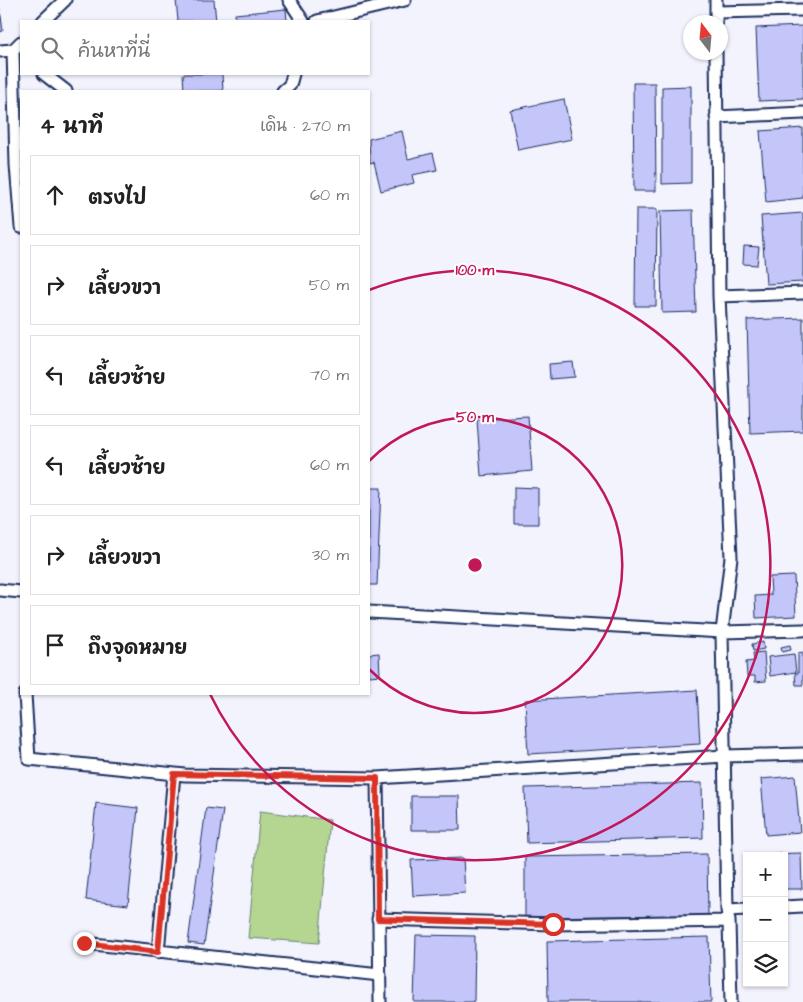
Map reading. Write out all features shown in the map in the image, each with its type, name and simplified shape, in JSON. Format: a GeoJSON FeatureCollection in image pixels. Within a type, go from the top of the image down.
{"type":"FeatureCollection","features":[{"type":"Feature","properties":{"kind":"lane"},"geometry":{"type":"LineString","coordinates":[[44,20],[65,0]]}},
{"type":"Feature","properties":{"kind":"lane"},"geometry":{"type":"LineString","coordinates":[[289,0],[302,20]]}},
{"type":"Feature","properties":{"kind":"lane"},"geometry":{"type":"LineString","coordinates":[[321,20],[405,0]]}},
{"type":"Feature","properties":{"kind":"lane"},"geometry":{"type":"LineString","coordinates":[[716,0],[716,15]]}},
{"type":"Feature","properties":{"kind":"lane"},"geometry":{"type":"LineString","coordinates":[[728,16],[803,10]]}},
{"type":"Feature","properties":{"kind":"lane"},"geometry":{"type":"LineString","coordinates":[[0,51],[19,50],[18,165],[20,206]]}},
{"type":"Feature","properties":{"kind":"lane"},"geometry":{"type":"LineString","coordinates":[[716,60],[719,296],[731,557],[722,632],[730,1002]]}},
{"type":"Feature","properties":{"kind":"lane"},"geometry":{"type":"LineString","coordinates":[[45,75],[65,90]]}},
{"type":"Feature","properties":{"kind":"lane"},"geometry":{"type":"LineString","coordinates":[[285,90],[290,85],[293,75]]}},
{"type":"Feature","properties":{"kind":"lane"},"geometry":{"type":"LineString","coordinates":[[716,117],[803,113]]}},
{"type":"Feature","properties":{"kind":"lane"},"geometry":{"type":"LineString","coordinates":[[719,296],[803,293]]}},
{"type":"Feature","properties":{"kind":"lane"},"geometry":{"type":"LineString","coordinates":[[0,590],[20,592]]}},
{"type":"Feature","properties":{"kind":"lane"},"geometry":{"type":"LineString","coordinates":[[370,612],[722,632],[803,630]]}},
{"type":"Feature","properties":{"kind":"lane"},"geometry":{"type":"LineString","coordinates":[[25,695],[29,759],[174,774],[377,778],[725,756],[803,754]]}},
{"type":"Feature","properties":{"kind":"lane"},"geometry":{"type":"LineString","coordinates":[[158,952],[174,774]]}},
{"type":"Feature","properties":{"kind":"lane"},"geometry":{"type":"LineString","coordinates":[[377,778],[380,1002]]}},
{"type":"Feature","properties":{"kind":"lane"},"geometry":{"type":"LineString","coordinates":[[788,907],[803,906]]}},
{"type":"Feature","properties":{"kind":"lane"},"geometry":{"type":"LineString","coordinates":[[378,919],[553,924],[728,915],[743,910]]}},
{"type":"Feature","properties":{"kind":"lane"},"geometry":{"type":"LineString","coordinates":[[84,943],[380,975]]}},
{"type":"Feature","properties":{"kind":"green space"},"geometry":{"type":"Polygon","coordinates":[[[260,811],[330,820],[319,943],[248,938],[260,811]]]}},
{"type":"Feature","properties":{"kind":"building"},"geometry":{"type":"Polygon","coordinates":[[[176,0],[214,0],[216,20],[178,20],[176,0]]]}},
{"type":"Feature","properties":{"kind":"building"},"geometry":{"type":"Polygon","coordinates":[[[0,9],[3,31],[0,32],[0,9]]]}},
{"type":"Feature","properties":{"kind":"building"},"geometry":{"type":"Polygon","coordinates":[[[286,9],[287,20],[235,20],[235,14],[286,9]]]}},
{"type":"Feature","properties":{"kind":"building"},"geometry":{"type":"Polygon","coordinates":[[[803,26],[803,99],[759,101],[756,28],[803,26]]]}},
{"type":"Feature","properties":{"kind":"building"},"geometry":{"type":"Polygon","coordinates":[[[183,75],[222,75],[223,90],[184,90],[183,75]]]}},
{"type":"Feature","properties":{"kind":"building"},"geometry":{"type":"Polygon","coordinates":[[[633,83],[655,83],[656,191],[634,191],[633,83]]]}},
{"type":"Feature","properties":{"kind":"building"},"geometry":{"type":"Polygon","coordinates":[[[691,86],[691,183],[662,184],[662,87],[691,86]]]}},
{"type":"Feature","properties":{"kind":"building"},"geometry":{"type":"Polygon","coordinates":[[[564,99],[572,139],[518,150],[510,110],[564,99]]]}},
{"type":"Feature","properties":{"kind":"building"},"geometry":{"type":"Polygon","coordinates":[[[803,128],[803,198],[766,202],[760,131],[803,128]]]}},
{"type":"Feature","properties":{"kind":"building"},"geometry":{"type":"Polygon","coordinates":[[[402,131],[408,159],[433,153],[437,170],[412,175],[414,183],[381,191],[374,162],[370,163],[370,139],[402,131]]]}},
{"type":"Feature","properties":{"kind":"building"},"geometry":{"type":"Polygon","coordinates":[[[636,209],[657,209],[656,306],[635,306],[636,209]]]}},
{"type":"Feature","properties":{"kind":"building"},"geometry":{"type":"Polygon","coordinates":[[[693,210],[696,312],[662,313],[660,211],[693,210]]]}},
{"type":"Feature","properties":{"kind":"building"},"geometry":{"type":"Polygon","coordinates":[[[803,213],[803,282],[766,284],[761,216],[803,213]]]}},
{"type":"Feature","properties":{"kind":"building"},"geometry":{"type":"Polygon","coordinates":[[[744,246],[759,247],[757,265],[743,264],[744,246]]]}},
{"type":"Feature","properties":{"kind":"building"},"geometry":{"type":"Polygon","coordinates":[[[803,318],[803,431],[750,433],[747,320],[803,318]]]}},
{"type":"Feature","properties":{"kind":"building"},"geometry":{"type":"Polygon","coordinates":[[[573,362],[575,377],[550,379],[549,364],[573,362]]]}},
{"type":"Feature","properties":{"kind":"building"},"geometry":{"type":"Polygon","coordinates":[[[528,416],[532,471],[481,476],[477,419],[528,416]]]}},
{"type":"Feature","properties":{"kind":"building"},"geometry":{"type":"Polygon","coordinates":[[[514,487],[538,488],[538,524],[514,524],[514,487]]]}},
{"type":"Feature","properties":{"kind":"building"},"geometry":{"type":"Polygon","coordinates":[[[370,488],[381,488],[377,585],[370,585],[370,488]]]}},
{"type":"Feature","properties":{"kind":"building"},"geometry":{"type":"Polygon","coordinates":[[[794,576],[796,616],[756,618],[755,596],[771,595],[770,577],[794,576]]]}},
{"type":"Feature","properties":{"kind":"building"},"geometry":{"type":"Polygon","coordinates":[[[763,642],[764,649],[753,651],[752,644],[763,642]]]}},
{"type":"Feature","properties":{"kind":"building"},"geometry":{"type":"Polygon","coordinates":[[[790,645],[791,650],[782,652],[781,647],[790,645]]]}},
{"type":"Feature","properties":{"kind":"building"},"geometry":{"type":"Polygon","coordinates":[[[764,652],[766,681],[755,682],[755,676],[747,676],[746,662],[754,661],[753,653],[764,652]]]}},
{"type":"Feature","properties":{"kind":"building"},"geometry":{"type":"Polygon","coordinates":[[[803,652],[803,685],[796,685],[795,673],[798,673],[798,653],[803,652]]]}},
{"type":"Feature","properties":{"kind":"building"},"geometry":{"type":"Polygon","coordinates":[[[379,653],[380,675],[370,676],[370,654],[379,653]]]}},
{"type":"Feature","properties":{"kind":"building"},"geometry":{"type":"Polygon","coordinates":[[[794,654],[796,672],[770,676],[768,657],[794,654]]]}},
{"type":"Feature","properties":{"kind":"building"},"geometry":{"type":"Polygon","coordinates":[[[697,690],[700,744],[528,754],[525,700],[697,690]]]}},
{"type":"Feature","properties":{"kind":"building"},"geometry":{"type":"Polygon","coordinates":[[[795,776],[800,832],[766,835],[761,779],[795,776]]]}},
{"type":"Feature","properties":{"kind":"building"},"geometry":{"type":"Polygon","coordinates":[[[702,783],[703,838],[527,843],[525,788],[702,783]]]}},
{"type":"Feature","properties":{"kind":"building"},"geometry":{"type":"Polygon","coordinates":[[[411,796],[459,796],[460,830],[411,830],[411,796]]]}},
{"type":"Feature","properties":{"kind":"building"},"geometry":{"type":"Polygon","coordinates":[[[96,803],[138,808],[128,905],[86,900],[96,803]]]}},
{"type":"Feature","properties":{"kind":"building"},"geometry":{"type":"Polygon","coordinates":[[[206,808],[223,810],[204,945],[188,943],[206,808]]]}},
{"type":"Feature","properties":{"kind":"building"},"geometry":{"type":"Polygon","coordinates":[[[788,853],[801,853],[802,889],[788,889],[788,853]]]}},
{"type":"Feature","properties":{"kind":"building"},"geometry":{"type":"Polygon","coordinates":[[[707,854],[708,915],[525,917],[525,857],[707,854]]]}},
{"type":"Feature","properties":{"kind":"building"},"geometry":{"type":"Polygon","coordinates":[[[463,858],[465,893],[413,896],[411,860],[463,858]]]}},
{"type":"Feature","properties":{"kind":"building"},"geometry":{"type":"Polygon","coordinates":[[[416,935],[475,936],[474,1002],[414,1002],[416,935]]]}},
{"type":"Feature","properties":{"kind":"building"},"geometry":{"type":"Polygon","coordinates":[[[709,937],[711,1002],[548,1002],[547,941],[709,937]]]}},
{"type":"Feature","properties":{"kind":"route"},"geometry":{"type":"LineString","coordinates":[[84,943],[158,952],[174,774],[377,778],[378,919],[553,924]]}}]}
